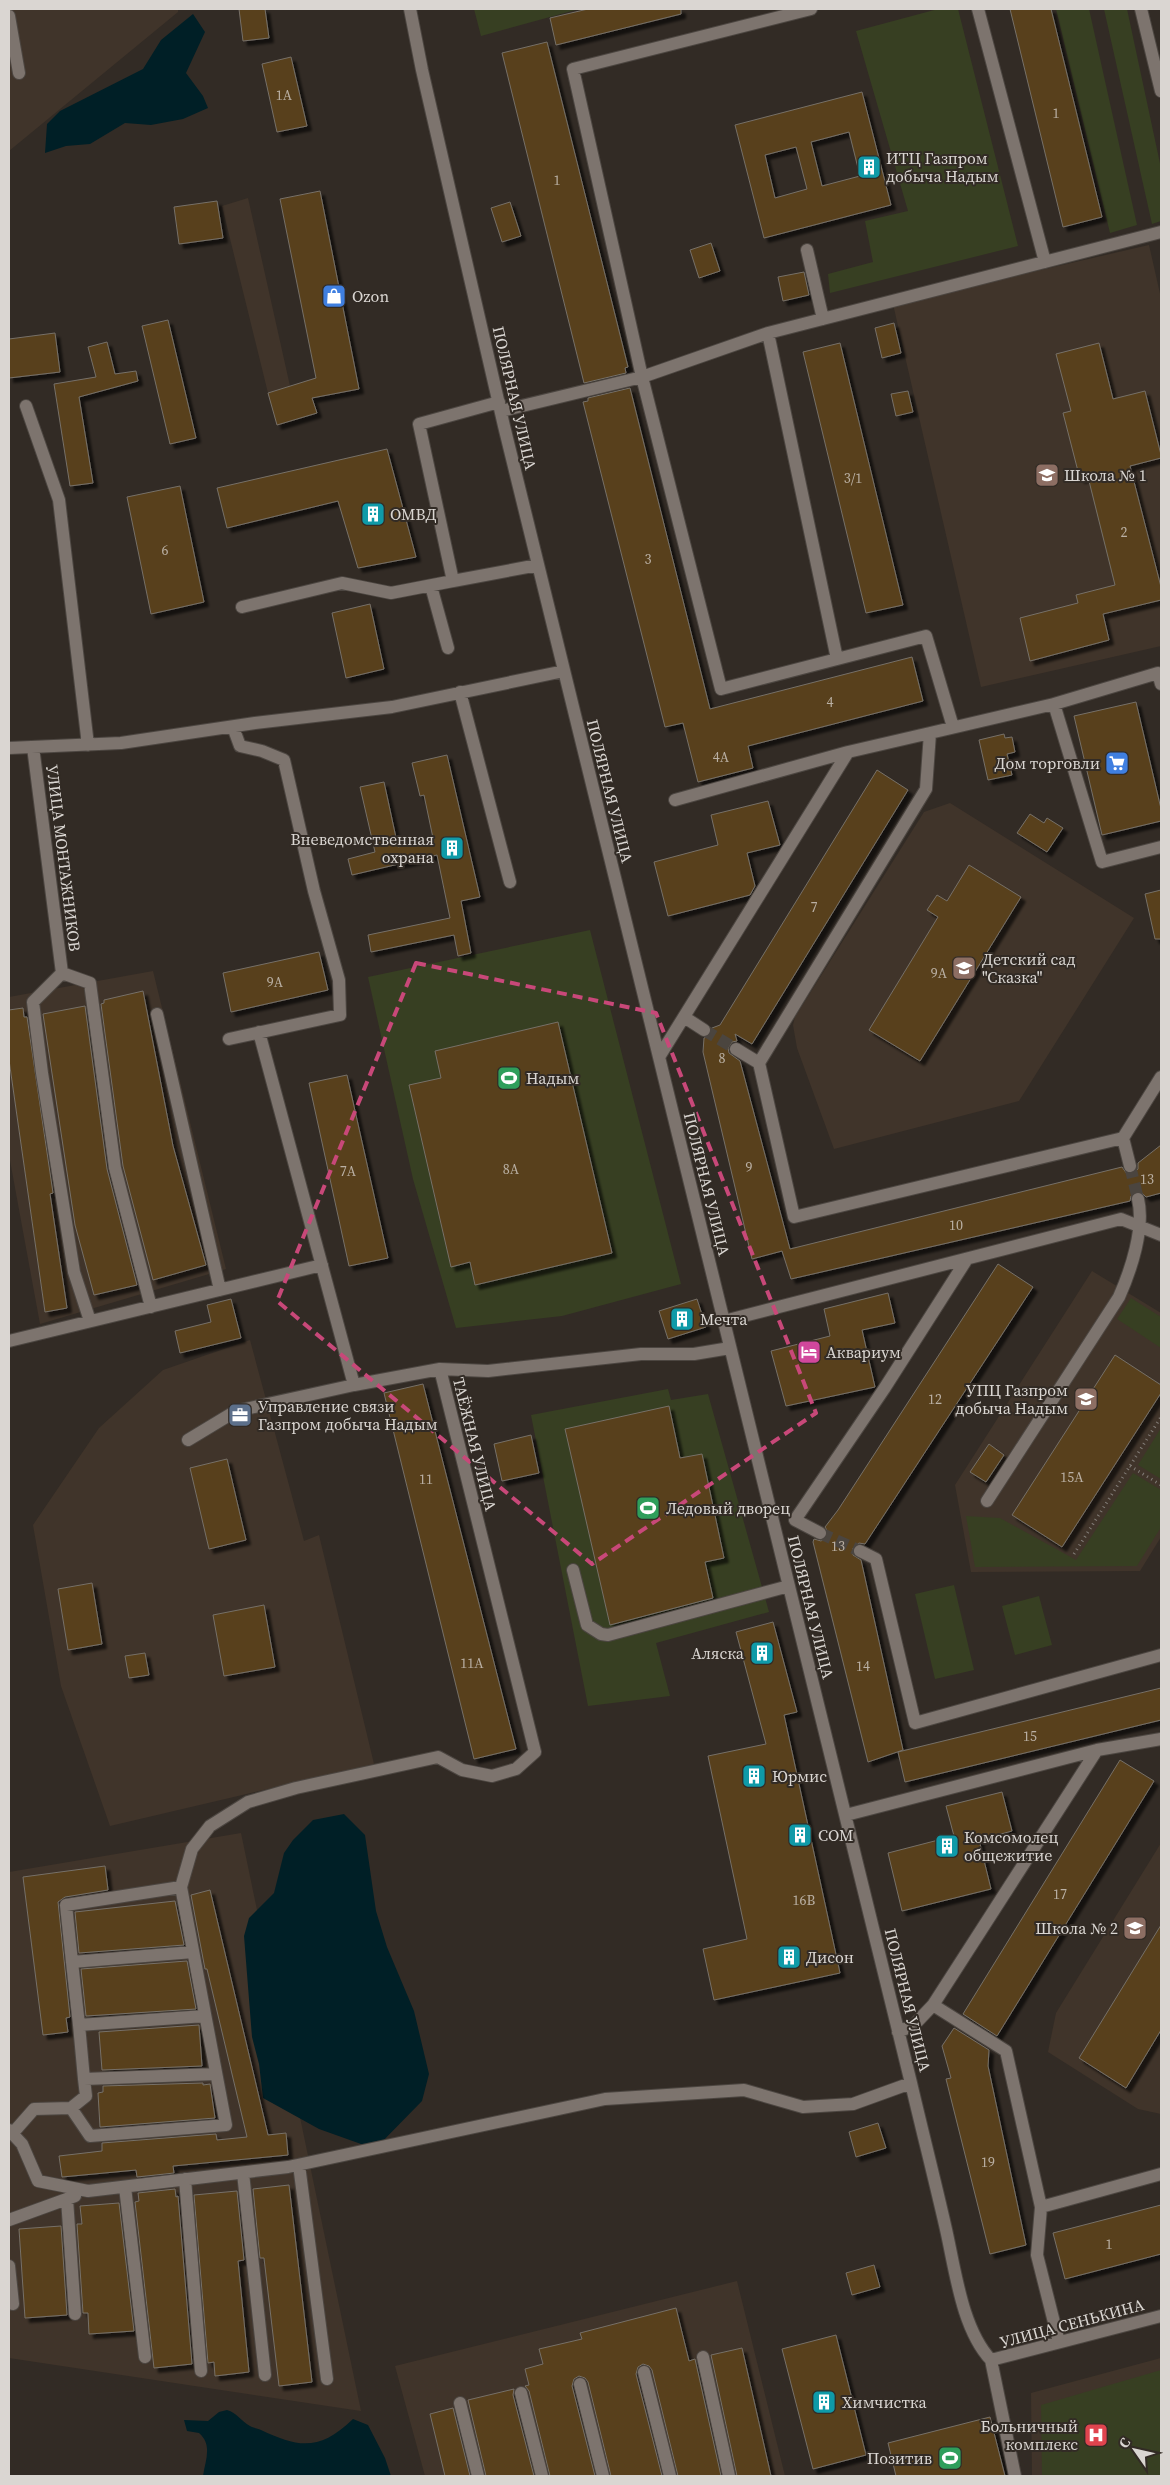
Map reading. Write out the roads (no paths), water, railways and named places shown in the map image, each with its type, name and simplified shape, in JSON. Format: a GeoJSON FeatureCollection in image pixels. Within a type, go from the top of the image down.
{"type":"FeatureCollection","features":[{"type":"Feature","properties":{"kind":"street","name":"ПОЛЯРНАЯ УЛИЦА"},"geometry":{"type":"LineString","coordinates":[[410,9],[424,79],[538,565],[969,2323],[980,2349],[991,2360]]}},
{"type":"Feature","properties":{"kind":"street"},"geometry":{"type":"LineString","coordinates":[[811,9],[573,69],[642,377],[721,689],[926,636],[952,727]]}},
{"type":"Feature","properties":{"kind":"street"},"geometry":{"type":"LineString","coordinates":[[978,9],[1045,262]]}},
{"type":"Feature","properties":{"kind":"street"},"geometry":{"type":"LineString","coordinates":[[1141,9],[1161,91]]}},
{"type":"Feature","properties":{"kind":"street"},"geometry":{"type":"LineString","coordinates":[[9,16],[19,73]]}},
{"type":"Feature","properties":{"kind":"street"},"geometry":{"type":"LineString","coordinates":[[453,581],[420,424],[642,377],[768,333],[1161,232]]}},
{"type":"Feature","properties":{"kind":"street"},"geometry":{"type":"LineString","coordinates":[[807,250],[823,318]]}},
{"type":"Feature","properties":{"kind":"street"},"geometry":{"type":"LineString","coordinates":[[768,333],[837,659]]}},
{"type":"Feature","properties":{"kind":"street"},"geometry":{"type":"LineString","coordinates":[[26,406],[59,500],[88,745]]}},
{"type":"Feature","properties":{"kind":"street"},"geometry":{"type":"LineString","coordinates":[[242,607],[342,583],[391,593],[538,565]]}},
{"type":"Feature","properties":{"kind":"street"},"geometry":{"type":"LineString","coordinates":[[431,586],[448,648]]}},
{"type":"Feature","properties":{"kind":"street"},"geometry":{"type":"LineString","coordinates":[[9,748],[121,743],[392,706],[564,671]]}},
{"type":"Feature","properties":{"kind":"street"},"geometry":{"type":"LineString","coordinates":[[675,800],[848,752],[1054,704],[1160,676]]}},
{"type":"Feature","properties":{"kind":"street"},"geometry":{"type":"LineString","coordinates":[[460,692],[510,882]]}},
{"type":"Feature","properties":{"kind":"street"},"geometry":{"type":"LineString","coordinates":[[1054,704],[1102,862],[1161,847]]}},
{"type":"Feature","properties":{"kind":"street"},"geometry":{"type":"LineString","coordinates":[[228,1039],[340,1015],[338,980],[314,891],[284,760],[240,746],[232,727]]}},
{"type":"Feature","properties":{"kind":"street"},"geometry":{"type":"LineString","coordinates":[[930,733],[926,789],[759,1063],[794,1217],[1123,1138],[1161,1077]]}},
{"type":"Feature","properties":{"kind":"street","name":"УЛИЦА МОНТАЖНИКОВ"},"geometry":{"type":"LineString","coordinates":[[34,747],[62,974]]}},
{"type":"Feature","properties":{"kind":"street"},"geometry":{"type":"LineString","coordinates":[[659,1057],[848,752]]}},
{"type":"Feature","properties":{"kind":"street"},"geometry":{"type":"LineString","coordinates":[[90,1321],[74,1272],[42,1074],[33,1002],[62,974],[90,984],[115,1168],[151,1306]]}},
{"type":"Feature","properties":{"kind":"street"},"geometry":{"type":"LineString","coordinates":[[156,1014],[220,1290]]}},
{"type":"Feature","properties":{"kind":"street"},"geometry":{"type":"LineString","coordinates":[[684,1017],[704,1030]]}},
{"type":"Feature","properties":{"kind":"street"},"geometry":{"type":"LineString","coordinates":[[259,1032],[354,1385]]}},
{"type":"Feature","properties":{"kind":"street"},"geometry":{"type":"LineString","coordinates":[[736,1049],[759,1063]]}},
{"type":"Feature","properties":{"kind":"street"},"geometry":{"type":"LineString","coordinates":[[1123,1138],[1130,1166]]}},
{"type":"Feature","properties":{"kind":"street"},"geometry":{"type":"LineString","coordinates":[[987,1501],[1119,1297],[1130,1271],[1139,1227],[1141,1212],[1138,1199]]}},
{"type":"Feature","properties":{"kind":"street"},"geometry":{"type":"LineString","coordinates":[[724,1321],[1121,1220],[1161,1235]]}},
{"type":"Feature","properties":{"kind":"street"},"geometry":{"type":"LineString","coordinates":[[774,1527],[796,1520],[884,1389],[967,1259]]}},
{"type":"Feature","properties":{"kind":"street"},"geometry":{"type":"LineString","coordinates":[[9,1341],[322,1265]]}},
{"type":"Feature","properties":{"kind":"street","name":"ТАЁЖНАЯ УЛИЦА"},"geometry":{"type":"LineString","coordinates":[[181,1887],[192,1850],[210,1826],[248,1802],[314,1784],[438,1757],[462,1770],[492,1776],[516,1769],[535,1752],[440,1369],[488,1371],[641,1354],[694,1354],[730,1348]]}},
{"type":"Feature","properties":{"kind":"street"},"geometry":{"type":"LineString","coordinates":[[188,1440],[236,1411],[354,1385],[440,1369]]}},
{"type":"Feature","properties":{"kind":"street"},"geometry":{"type":"LineString","coordinates":[[796,1520],[820,1533]]}},
{"type":"Feature","properties":{"kind":"street"},"geometry":{"type":"LineString","coordinates":[[860,1551],[876,1559],[915,1723],[1161,1655]]}},
{"type":"Feature","properties":{"kind":"street"},"geometry":{"type":"LineString","coordinates":[[574,1570],[587,1625],[601,1634],[608,1635],[789,1586]]}},
{"type":"Feature","properties":{"kind":"street"},"geometry":{"type":"LineString","coordinates":[[846,1815],[1097,1750],[1161,1739]]}},
{"type":"Feature","properties":{"kind":"street"},"geometry":{"type":"LineString","coordinates":[[898,2032],[914,2026],[932,2005],[1097,1750]]}},
{"type":"Feature","properties":{"kind":"street"},"geometry":{"type":"LineString","coordinates":[[72,2108],[90,2136],[226,2125],[181,1887],[66,1905],[86,2096],[72,2108],[34,2110],[11,2132],[22,2144],[38,2181],[88,2191]]}},
{"type":"Feature","properties":{"kind":"street"},"geometry":{"type":"LineString","coordinates":[[72,1962],[193,1952]]}},
{"type":"Feature","properties":{"kind":"street"},"geometry":{"type":"LineString","coordinates":[[932,2005],[1006,2051],[1041,2207],[1037,2255],[1059,2342]]}},
{"type":"Feature","properties":{"kind":"street"},"geometry":{"type":"LineString","coordinates":[[79,2025],[205,2016]]}},
{"type":"Feature","properties":{"kind":"street"},"geometry":{"type":"LineString","coordinates":[[84,2079],[216,2074]]}},
{"type":"Feature","properties":{"kind":"street"},"geometry":{"type":"LineString","coordinates":[[9,2220],[88,2191],[299,2165],[605,2099],[744,2090],[803,2107],[853,2104],[911,2083]]}},
{"type":"Feature","properties":{"kind":"street"},"geometry":{"type":"LineString","coordinates":[[299,2165],[327,2378]]}},
{"type":"Feature","properties":{"kind":"street"},"geometry":{"type":"LineString","coordinates":[[242,2173],[265,2375]]}},
{"type":"Feature","properties":{"kind":"street"},"geometry":{"type":"LineString","coordinates":[[1041,2207],[1161,2174]]}},
{"type":"Feature","properties":{"kind":"street"},"geometry":{"type":"LineString","coordinates":[[185,2179],[201,2371]]}},
{"type":"Feature","properties":{"kind":"street"},"geometry":{"type":"LineString","coordinates":[[125,2187],[145,2356]]}},
{"type":"Feature","properties":{"kind":"street"},"geometry":{"type":"LineString","coordinates":[[67,2199],[75,2314]]}},
{"type":"Feature","properties":{"kind":"street"},"geometry":{"type":"LineString","coordinates":[[9,2266],[13,2304]]}},
{"type":"Feature","properties":{"kind":"street","name":"УЛИЦА СЕНЬКИНА"},"geometry":{"type":"LineString","coordinates":[[991,2360],[1161,2316]]}},
{"type":"Feature","properties":{"kind":"street"},"geometry":{"type":"LineString","coordinates":[[703,2357],[729,2476]]}},
{"type":"Feature","properties":{"kind":"street"},"geometry":{"type":"LineString","coordinates":[[991,2360],[1015,2476]]}},
{"type":"Feature","properties":{"kind":"street"},"geometry":{"type":"LineString","coordinates":[[644,2372],[670,2476]]}},
{"type":"Feature","properties":{"kind":"street"},"geometry":{"type":"LineString","coordinates":[[580,2384],[603,2476]]}},
{"type":"Feature","properties":{"kind":"street"},"geometry":{"type":"LineString","coordinates":[[521,2393],[542,2476]]}},
{"type":"Feature","properties":{"kind":"street"},"geometry":{"type":"LineString","coordinates":[[460,2403],[478,2476]]}},
{"type":"Feature","properties":{"kind":"water"},"geometry":{"type":"Polygon","coordinates":[[[193,14],[205,32],[186,73],[203,96],[208,108],[183,119],[151,125],[125,123],[90,144],[66,146],[45,153],[47,124],[60,111],[143,69],[161,40],[193,14]]]}},
{"type":"Feature","properties":{"kind":"water"},"geometry":{"type":"Polygon","coordinates":[[[344,1814],[365,1835],[376,1911],[387,1947],[414,2011],[429,2074],[422,2101],[375,2149],[319,2129],[263,2098],[259,2064],[252,2037],[244,1936],[249,1918],[274,1893],[284,1853],[293,1840],[313,1820],[344,1814]]]}},
{"type":"Feature","properties":{"kind":"water"},"geometry":{"type":"Polygon","coordinates":[[[227,2410],[234,2413],[251,2427],[298,2443],[309,2443],[330,2437],[353,2419],[368,2425],[385,2458],[391,2476],[203,2476],[207,2453],[206,2443],[199,2433],[187,2431],[184,2420],[208,2421],[219,2412],[227,2410]]]}},
{"type":"Feature","properties":{"kind":"tunnel"},"geometry":{"type":"LineString","coordinates":[[704,1030],[736,1049]]}},
{"type":"Feature","properties":{"kind":"tunnel"},"geometry":{"type":"LineString","coordinates":[[1130,1166],[1138,1199]]}},
{"type":"Feature","properties":{"kind":"tunnel"},"geometry":{"type":"LineString","coordinates":[[820,1533],[860,1551]]}},
{"type":"Feature","properties":{"kind":"place","name":"ИТЦ Газпром добыча Надым"},"geometry":{"type":"Point","coordinates":[869,167]}},
{"type":"Feature","properties":{"kind":"place","name":"Ozon"},"geometry":{"type":"Point","coordinates":[334,296]}},
{"type":"Feature","properties":{"kind":"place","name":"Школа № 1"},"geometry":{"type":"Point","coordinates":[1047,475]}},
{"type":"Feature","properties":{"kind":"place","name":"ОМВД"},"geometry":{"type":"Point","coordinates":[373,514]}},
{"type":"Feature","properties":{"kind":"place","name":"Дом торговли"},"geometry":{"type":"Point","coordinates":[1117,763]}},
{"type":"Feature","properties":{"kind":"place","name":"Вневедомственная охрана"},"geometry":{"type":"Point","coordinates":[452,848]}},
{"type":"Feature","properties":{"kind":"place","name":"Детский сад \"Сказка\""},"geometry":{"type":"Point","coordinates":[964,968]}},
{"type":"Feature","properties":{"kind":"place","name":"Надым"},"geometry":{"type":"Point","coordinates":[509,1078]}},
{"type":"Feature","properties":{"kind":"place","name":"Мечта"},"geometry":{"type":"Point","coordinates":[682,1319]}},
{"type":"Feature","properties":{"kind":"place","name":"Аквариум"},"geometry":{"type":"Point","coordinates":[809,1352]}},
{"type":"Feature","properties":{"kind":"place","name":"УПЦ Газпром добыча Надым"},"geometry":{"type":"Point","coordinates":[1086,1399]}},
{"type":"Feature","properties":{"kind":"place","name":"Управление связи Газпром добыча Надым"},"geometry":{"type":"Point","coordinates":[240,1415]}},
{"type":"Feature","properties":{"kind":"place","name":"Ледовый дворец"},"geometry":{"type":"Point","coordinates":[648,1508]}},
{"type":"Feature","properties":{"kind":"place","name":"Аляска"},"geometry":{"type":"Point","coordinates":[762,1653]}},
{"type":"Feature","properties":{"kind":"place","name":"Юрмис"},"geometry":{"type":"Point","coordinates":[754,1776]}},
{"type":"Feature","properties":{"kind":"place","name":"СОМ"},"geometry":{"type":"Point","coordinates":[800,1835]}},
{"type":"Feature","properties":{"kind":"place","name":"Комсомолец общежитие"},"geometry":{"type":"Point","coordinates":[947,1846]}},
{"type":"Feature","properties":{"kind":"place","name":"Школа № 2"},"geometry":{"type":"Point","coordinates":[1135,1928]}},
{"type":"Feature","properties":{"kind":"place","name":"Дисон"},"geometry":{"type":"Point","coordinates":[789,1957]}},
{"type":"Feature","properties":{"kind":"place","name":"Химчистка"},"geometry":{"type":"Point","coordinates":[824,2402]}},
{"type":"Feature","properties":{"kind":"place","name":"Больничный комплекс"},"geometry":{"type":"Point","coordinates":[1096,2435]}},
{"type":"Feature","properties":{"kind":"place","name":"Позитив"},"geometry":{"type":"Point","coordinates":[950,2458]}}]}
